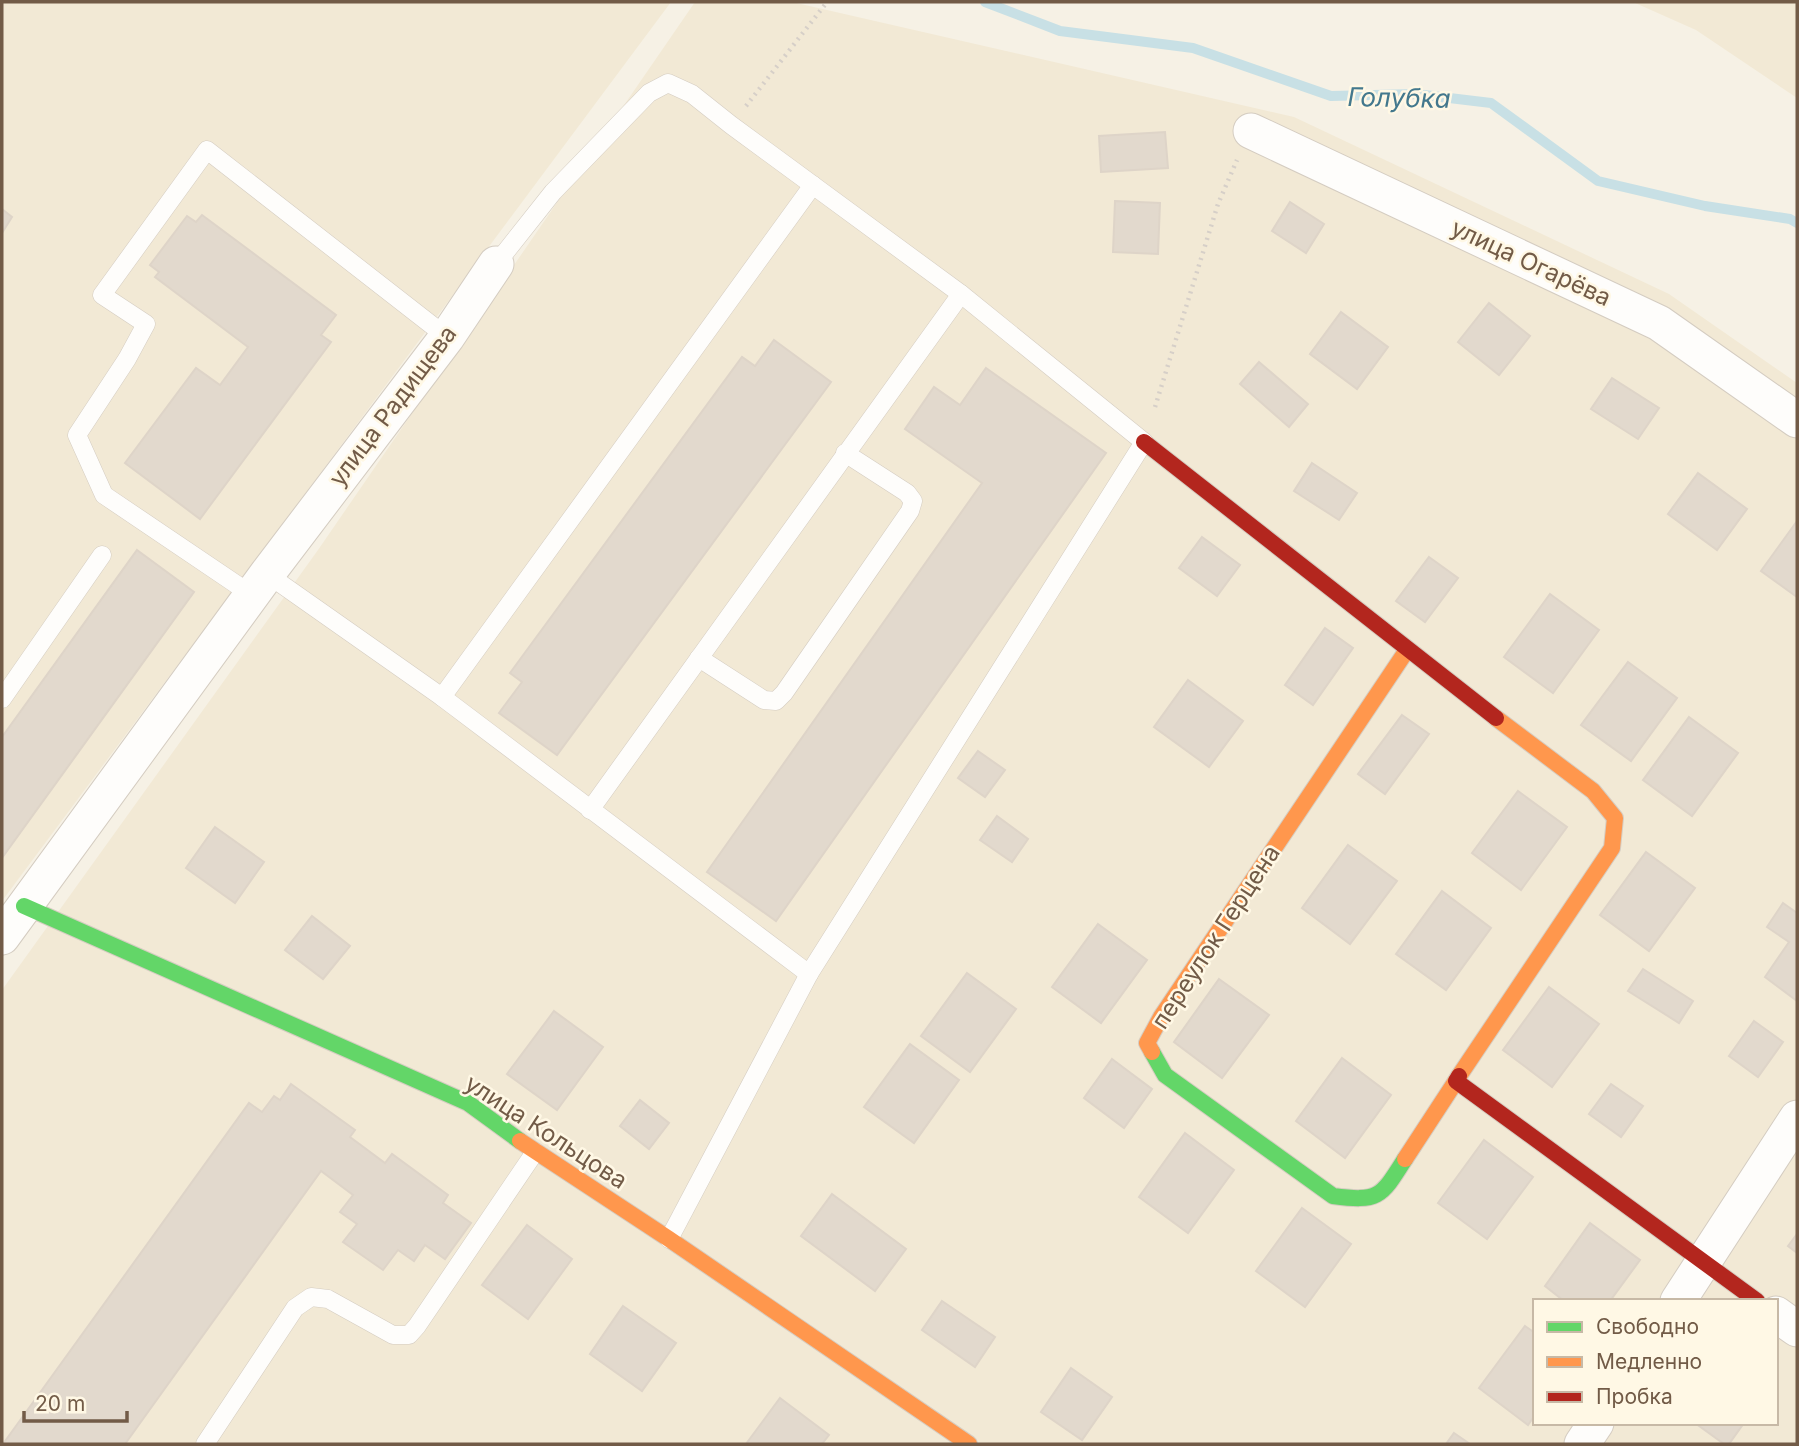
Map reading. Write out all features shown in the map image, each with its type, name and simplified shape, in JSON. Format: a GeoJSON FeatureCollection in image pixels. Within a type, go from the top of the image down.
{"type":"FeatureCollection","features":[{"type":"Feature","properties":{"kind":"street","name":"улица Огарёва"},"geometry":{"type":"LineString","coordinates":[[1251,131],[1659,323],[1797,420]]}},
{"type":"Feature","properties":{"kind":"street","name":"улица Радищева"},"geometry":{"type":"LineString","coordinates":[[2,937],[260,584],[447,337],[496,264]]}},
{"type":"Feature","properties":{"kind":"street","name":"переулок Герцена"},"geometry":{"type":"LineString","coordinates":[[1144,442],[1407,650],[1593,791],[1615,818],[1612,848],[1387,1187],[1365,1200],[1333,1196],[1165,1075],[1147,1043],[1161,1017],[1407,650]]}},
{"type":"Feature","properties":{"kind":"street","name":"улица Кольцова"},"geometry":{"type":"LineString","coordinates":[[24,906],[468,1103],[535,1153],[669,1239],[969,1444]]}},
{"type":"Feature","properties":{"kind":"street"},"geometry":{"type":"LineString","coordinates":[[1455,1081],[1754,1299]]}},
{"type":"Feature","properties":{"kind":"street"},"geometry":{"type":"LineString","coordinates":[[1679,1299],[1797,1118]]}},
{"type":"Feature","properties":{"kind":"street"},"geometry":{"type":"LineString","coordinates":[[1778,1315],[1797,1329]]}},
{"type":"Feature","properties":{"kind":"street"},"geometry":{"type":"LineString","coordinates":[[1582,1444],[1595,1425]]}},
{"type":"Feature","properties":{"kind":"lane","name":"улица Радищева"},"geometry":{"type":"LineString","coordinates":[[496,264],[553,192],[649,93],[668,83],[692,94],[731,125]]}},
{"type":"Feature","properties":{"kind":"lane"},"geometry":{"type":"LineString","coordinates":[[669,1239],[809,974],[1144,442],[961,294],[731,125]]}},
{"type":"Feature","properties":{"kind":"lane"},"geometry":{"type":"LineString","coordinates":[[447,337],[207,150],[102,295],[146,324],[127,359],[77,435],[104,495],[260,584],[442,697],[809,974]]}},
{"type":"Feature","properties":{"kind":"lane"},"geometry":{"type":"LineString","coordinates":[[442,697],[813,185]]}},
{"type":"Feature","properties":{"kind":"lane"},"geometry":{"type":"LineString","coordinates":[[590,810],[961,294]]}},
{"type":"Feature","properties":{"kind":"lane"},"geometry":{"type":"LineString","coordinates":[[699,658],[764,700],[776,701],[784,693],[910,511],[913,501],[907,493],[845,453]]}},
{"type":"Feature","properties":{"kind":"lane"},"geometry":{"type":"LineString","coordinates":[[2,699],[102,555]]}},
{"type":"Feature","properties":{"kind":"lane"},"geometry":{"type":"LineString","coordinates":[[205,1444],[295,1308],[311,1297],[328,1299],[393,1335],[409,1335],[535,1153]]}},
{"type":"Feature","properties":{"kind":"path"},"geometry":{"type":"LineString","coordinates":[[731,125],[827,2]]}},
{"type":"Feature","properties":{"kind":"path"},"geometry":{"type":"LineString","coordinates":[[1144,442],[1218,204],[1251,131]]}},
{"type":"Feature","properties":{"kind":"shaded area"},"geometry":{"type":"Polygon","coordinates":[[[2,2],[671,2],[2,901],[2,2]]]}},
{"type":"Feature","properties":{"kind":"shaded area"},"geometry":{"type":"Polygon","coordinates":[[[695,2],[792,2],[1294,117],[1669,294],[1797,383],[1797,1444],[2,1444],[2,990],[318,550],[695,2]]]}},
{"type":"Feature","properties":{"kind":"shaded area"},"geometry":{"type":"Polygon","coordinates":[[[1633,2],[1797,2],[1797,98],[1696,30],[1633,2]]]}},
{"type":"Feature","properties":{"kind":"building"},"geometry":{"type":"Polygon","coordinates":[[[1165,132],[1168,168],[1101,172],[1099,136],[1165,132]]]}},
{"type":"Feature","properties":{"kind":"building"},"geometry":{"type":"Polygon","coordinates":[[[1115,201],[1160,203],[1158,254],[1113,252],[1115,201]]]}},
{"type":"Feature","properties":{"kind":"building"},"geometry":{"type":"Polygon","coordinates":[[[1290,202],[1324,224],[1306,253],[1272,231],[1290,202]]]}},
{"type":"Feature","properties":{"kind":"building"},"geometry":{"type":"Polygon","coordinates":[[[2,209],[12,217],[2,233],[2,209]]]}},
{"type":"Feature","properties":{"kind":"building"},"geometry":{"type":"Polygon","coordinates":[[[202,215],[336,315],[321,335],[331,342],[200,519],[125,463],[196,368],[220,385],[248,347],[155,277],[159,272],[150,265],[187,216],[196,222],[202,215]]]}},
{"type":"Feature","properties":{"kind":"building"},"geometry":{"type":"Polygon","coordinates":[[[1489,303],[1530,336],[1499,375],[1458,342],[1489,303]]]}},
{"type":"Feature","properties":{"kind":"building"},"geometry":{"type":"Polygon","coordinates":[[[1341,312],[1388,347],[1357,389],[1310,354],[1341,312]]]}},
{"type":"Feature","properties":{"kind":"building"},"geometry":{"type":"Polygon","coordinates":[[[774,340],[831,382],[557,755],[499,713],[522,682],[510,673],[742,357],[755,366],[774,340]]]}},
{"type":"Feature","properties":{"kind":"building"},"geometry":{"type":"Polygon","coordinates":[[[1259,362],[1308,404],[1289,427],[1240,384],[1259,362]]]}},
{"type":"Feature","properties":{"kind":"building"},"geometry":{"type":"Polygon","coordinates":[[[986,368],[1106,453],[776,921],[707,872],[982,483],[905,429],[934,387],[960,405],[986,368]]]}},
{"type":"Feature","properties":{"kind":"building"},"geometry":{"type":"Polygon","coordinates":[[[1612,378],[1659,408],[1638,439],[1591,409],[1612,378]]]}},
{"type":"Feature","properties":{"kind":"building"},"geometry":{"type":"Polygon","coordinates":[[[1312,463],[1357,493],[1339,520],[1294,491],[1312,463]]]}},
{"type":"Feature","properties":{"kind":"building"},"geometry":{"type":"Polygon","coordinates":[[[1698,473],[1747,509],[1717,550],[1668,514],[1698,473]]]}},
{"type":"Feature","properties":{"kind":"building"},"geometry":{"type":"Polygon","coordinates":[[[1797,521],[1797,597],[1761,571],[1797,521]]]}},
{"type":"Feature","properties":{"kind":"building"},"geometry":{"type":"Polygon","coordinates":[[[1202,537],[1240,565],[1217,596],[1179,568],[1202,537]]]}},
{"type":"Feature","properties":{"kind":"building"},"geometry":{"type":"Polygon","coordinates":[[[137,550],[194,592],[2,858],[2,737],[137,550]]]}},
{"type":"Feature","properties":{"kind":"building"},"geometry":{"type":"Polygon","coordinates":[[[1429,557],[1458,578],[1425,622],[1396,601],[1429,557]]]}},
{"type":"Feature","properties":{"kind":"building"},"geometry":{"type":"Polygon","coordinates":[[[1550,594],[1599,630],[1553,693],[1504,657],[1550,594]]]}},
{"type":"Feature","properties":{"kind":"building"},"geometry":{"type":"Polygon","coordinates":[[[1325,628],[1353,648],[1313,705],[1285,685],[1325,628]]]}},
{"type":"Feature","properties":{"kind":"building"},"geometry":{"type":"Polygon","coordinates":[[[1628,662],[1677,698],[1631,761],[1581,725],[1628,662]]]}},
{"type":"Feature","properties":{"kind":"building"},"geometry":{"type":"Polygon","coordinates":[[[1188,680],[1243,721],[1209,767],[1154,727],[1188,680]]]}},
{"type":"Feature","properties":{"kind":"building"},"geometry":{"type":"Polygon","coordinates":[[[1402,715],[1429,734],[1385,794],[1358,774],[1402,715]]]}},
{"type":"Feature","properties":{"kind":"building"},"geometry":{"type":"Polygon","coordinates":[[[1689,717],[1738,753],[1692,816],[1643,780],[1689,717]]]}},
{"type":"Feature","properties":{"kind":"building"},"geometry":{"type":"Polygon","coordinates":[[[978,751],[1005,770],[985,797],[958,778],[978,751]]]}},
{"type":"Feature","properties":{"kind":"building"},"geometry":{"type":"Polygon","coordinates":[[[1518,791],[1567,827],[1521,890],[1472,853],[1518,791]]]}},
{"type":"Feature","properties":{"kind":"building"},"geometry":{"type":"Polygon","coordinates":[[[997,816],[1028,839],[1012,862],[980,840],[997,816]]]}},
{"type":"Feature","properties":{"kind":"building"},"geometry":{"type":"Polygon","coordinates":[[[215,827],[264,862],[235,903],[186,868],[215,827]]]}},
{"type":"Feature","properties":{"kind":"building"},"geometry":{"type":"Polygon","coordinates":[[[1348,845],[1397,881],[1350,944],[1302,908],[1348,845]]]}},
{"type":"Feature","properties":{"kind":"building"},"geometry":{"type":"Polygon","coordinates":[[[1646,852],[1695,888],[1649,951],[1600,915],[1646,852]]]}},
{"type":"Feature","properties":{"kind":"building"},"geometry":{"type":"Polygon","coordinates":[[[1442,891],[1491,928],[1446,990],[1396,954],[1442,891]]]}},
{"type":"Feature","properties":{"kind":"building"},"geometry":{"type":"Polygon","coordinates":[[[1783,903],[1797,913],[1797,1001],[1765,977],[1789,942],[1767,927],[1783,903]]]}},
{"type":"Feature","properties":{"kind":"building"},"geometry":{"type":"Polygon","coordinates":[[[312,916],[350,946],[323,979],[285,950],[312,916]]]}},
{"type":"Feature","properties":{"kind":"building"},"geometry":{"type":"Polygon","coordinates":[[[1098,924],[1147,960],[1101,1023],[1052,987],[1098,924]]]}},
{"type":"Feature","properties":{"kind":"building"},"geometry":{"type":"Polygon","coordinates":[[[1643,969],[1693,1001],[1679,1023],[1628,991],[1643,969]]]}},
{"type":"Feature","properties":{"kind":"building"},"geometry":{"type":"Polygon","coordinates":[[[967,973],[1016,1009],[970,1072],[921,1036],[967,973]]]}},
{"type":"Feature","properties":{"kind":"building"},"geometry":{"type":"Polygon","coordinates":[[[1219,979],[1269,1015],[1222,1078],[1174,1042],[1219,979]]]}},
{"type":"Feature","properties":{"kind":"building"},"geometry":{"type":"Polygon","coordinates":[[[1549,987],[1599,1024],[1552,1087],[1503,1050],[1549,987]]]}},
{"type":"Feature","properties":{"kind":"building"},"geometry":{"type":"Polygon","coordinates":[[[554,1011],[603,1047],[557,1110],[507,1074],[554,1011]]]}},
{"type":"Feature","properties":{"kind":"building"},"geometry":{"type":"Polygon","coordinates":[[[1754,1021],[1783,1042],[1758,1077],[1729,1056],[1754,1021]]]}},
{"type":"Feature","properties":{"kind":"building"},"geometry":{"type":"Polygon","coordinates":[[[910,1044],[959,1080],[914,1143],[864,1107],[910,1044]]]}},
{"type":"Feature","properties":{"kind":"building"},"geometry":{"type":"Polygon","coordinates":[[[1342,1058],[1391,1095],[1345,1158],[1296,1121],[1342,1058]]]}},
{"type":"Feature","properties":{"kind":"building"},"geometry":{"type":"Polygon","coordinates":[[[1112,1059],[1152,1089],[1124,1128],[1084,1098],[1112,1059]]]}},
{"type":"Feature","properties":{"kind":"building"},"geometry":{"type":"Polygon","coordinates":[[[291,1084],[355,1130],[350,1137],[385,1163],[392,1154],[448,1195],[443,1203],[471,1223],[445,1259],[425,1245],[414,1261],[398,1250],[383,1270],[343,1242],[357,1224],[340,1212],[353,1195],[321,1171],[125,1444],[3,1444],[249,1103],[262,1112],[274,1096],[280,1100],[291,1084]]]}},
{"type":"Feature","properties":{"kind":"building"},"geometry":{"type":"Polygon","coordinates":[[[1611,1084],[1643,1106],[1621,1137],[1589,1114],[1611,1084]]]}},
{"type":"Feature","properties":{"kind":"building"},"geometry":{"type":"Polygon","coordinates":[[[640,1100],[669,1123],[649,1149],[620,1126],[640,1100]]]}},
{"type":"Feature","properties":{"kind":"building"},"geometry":{"type":"Polygon","coordinates":[[[1185,1133],[1234,1170],[1188,1233],[1139,1197],[1185,1133]]]}},
{"type":"Feature","properties":{"kind":"building"},"geometry":{"type":"Polygon","coordinates":[[[1484,1140],[1533,1177],[1487,1239],[1438,1203],[1484,1140]]]}},
{"type":"Feature","properties":{"kind":"building"},"geometry":{"type":"Polygon","coordinates":[[[832,1194],[906,1249],[875,1291],[801,1236],[832,1194]]]}},
{"type":"Feature","properties":{"kind":"building"},"geometry":{"type":"Polygon","coordinates":[[[1302,1208],[1351,1244],[1305,1307],[1256,1271],[1302,1208]]]}},
{"type":"Feature","properties":{"kind":"building"},"geometry":{"type":"Polygon","coordinates":[[[1590,1223],[1640,1260],[1611,1299],[1561,1299],[1545,1286],[1590,1223]]]}},
{"type":"Feature","properties":{"kind":"building"},"geometry":{"type":"Polygon","coordinates":[[[527,1225],[572,1259],[528,1319],[482,1285],[527,1225]]]}},
{"type":"Feature","properties":{"kind":"building"},"geometry":{"type":"Polygon","coordinates":[[[1797,1234],[1797,1253],[1788,1246],[1797,1234]]]}},
{"type":"Feature","properties":{"kind":"building"},"geometry":{"type":"Polygon","coordinates":[[[942,1301],[995,1337],[975,1367],[922,1330],[942,1301]]]}},
{"type":"Feature","properties":{"kind":"building"},"geometry":{"type":"Polygon","coordinates":[[[623,1306],[676,1343],[642,1391],[590,1354],[623,1306]]]}},
{"type":"Feature","properties":{"kind":"building"},"geometry":{"type":"Polygon","coordinates":[[[1525,1326],[1533,1332],[1533,1418],[1528,1425],[1479,1388],[1525,1326]]]}},
{"type":"Feature","properties":{"kind":"building"},"geometry":{"type":"Polygon","coordinates":[[[1071,1368],[1112,1397],[1082,1440],[1041,1412],[1071,1368]]]}},
{"type":"Feature","properties":{"kind":"building"},"geometry":{"type":"Polygon","coordinates":[[[780,1398],[829,1435],[822,1444],[746,1444],[780,1398]]]}},
{"type":"Feature","properties":{"kind":"building"},"geometry":{"type":"Polygon","coordinates":[[[1698,1425],[1743,1425],[1729,1444],[1724,1444],[1698,1425]]]}},
{"type":"Feature","properties":{"kind":"building"},"geometry":{"type":"Polygon","coordinates":[[[1454,1433],[1470,1444],[1446,1444],[1454,1433]]]}},
{"type":"Feature","properties":{"kind":"waterway","name":"Голубка"},"geometry":{"type":"LineString","coordinates":[[985,2],[1060,31],[1193,48],[1331,96],[1416,94],[1491,103],[1598,181],[1705,206],[1790,219],[1797,223]]}},
{"type":"Feature","properties":{"kind":"traffic: fast"},"geometry":{"type":"LineString","coordinates":[[24,906],[468,1103],[520,1141]]}},
{"type":"Feature","properties":{"kind":"traffic: fast"},"geometry":{"type":"LineString","coordinates":[[1152,1052],[1165,1075],[1333,1196],[1360,1198],[1377,1194],[1390,1182],[1405,1159]]}},
{"type":"Feature","properties":{"kind":"traffic: slow"},"geometry":{"type":"LineString","coordinates":[[1152,1052],[1147,1043],[1161,1017],[1407,650]]}},
{"type":"Feature","properties":{"kind":"traffic: slow"},"geometry":{"type":"LineString","coordinates":[[1459,1076],[1612,848],[1615,818],[1593,791],[1496,718]]}},
{"type":"Feature","properties":{"kind":"traffic: slow"},"geometry":{"type":"LineString","coordinates":[[1405,1159],[1456,1081]]}},
{"type":"Feature","properties":{"kind":"traffic: slow"},"geometry":{"type":"LineString","coordinates":[[520,1141],[669,1239],[969,1444]]}},
{"type":"Feature","properties":{"kind":"traffic: jam"},"geometry":{"type":"LineString","coordinates":[[1144,442],[1496,718]]}},
{"type":"Feature","properties":{"kind":"traffic: jam"},"geometry":{"type":"LineString","coordinates":[[1459,1076],[1456,1081],[1754,1299]]}}]}
